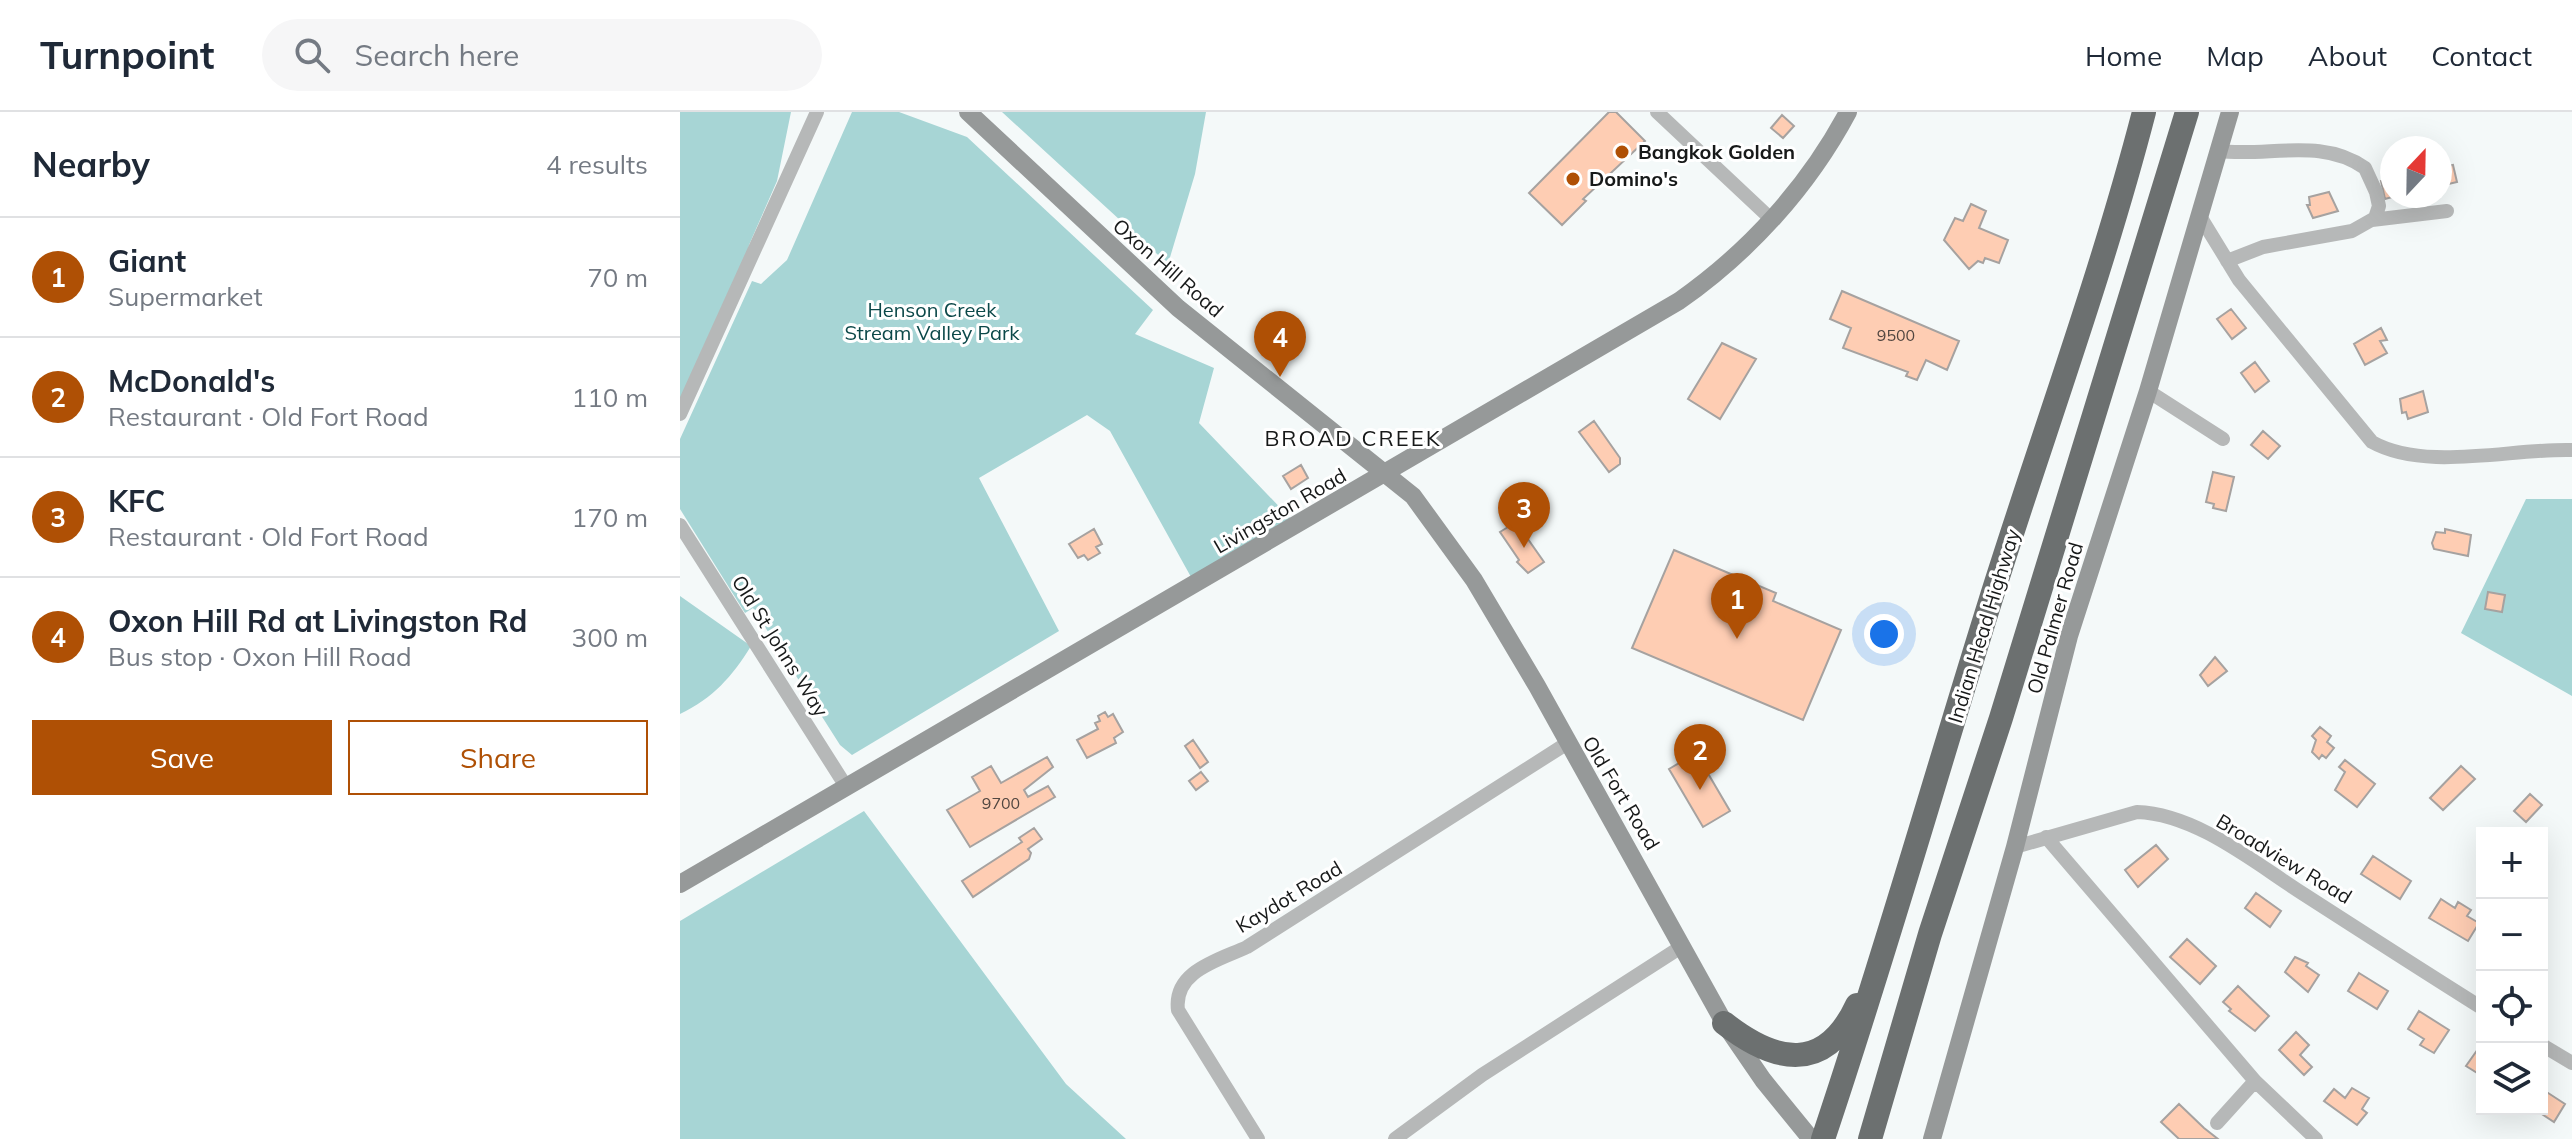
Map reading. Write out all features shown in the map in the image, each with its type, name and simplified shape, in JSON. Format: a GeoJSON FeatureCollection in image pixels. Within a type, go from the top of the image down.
{"type":"FeatureCollection","features":[{"type":"Feature","properties":{"kind":"highway","name":"Indian Head Highway"},"geometry":{"type":"LineString","coordinates":[[1823,1139],[1990,603],[2123,193],[2144,112]]}},
{"type":"Feature","properties":{"kind":"highway"},"geometry":{"type":"LineString","coordinates":[[1870,1139],[1930,934],[2001,718],[2187,112]]}},
{"type":"Feature","properties":{"kind":"highway"},"geometry":{"type":"LineString","coordinates":[[1724,1023],[1754,1046],[1787,1056],[1806,1055],[1825,1047],[1853,1014],[1885,945]]}},
{"type":"Feature","properties":{"kind":"main road","name":"Oxon Hill Road"},"geometry":{"type":"LineString","coordinates":[[968,112],[1044,187],[1178,308],[1388,474]]}},
{"type":"Feature","properties":{"kind":"main road","name":"Livingston Road"},"geometry":{"type":"LineString","coordinates":[[680,884],[1388,474],[1679,301],[1737,256],[1771,219],[1807,178],[1848,112]]}},
{"type":"Feature","properties":{"kind":"main road","name":"Old Palmer Road"},"geometry":{"type":"LineString","coordinates":[[1932,1139],[2015,847],[2069,636],[2148,391],[2230,112]]}},
{"type":"Feature","properties":{"kind":"main road","name":"Old Fort Road"},"geometry":{"type":"LineString","coordinates":[[1388,474],[1422,508],[1474,580],[1537,686],[1566,744],[1621,833],[1724,1023],[1763,1080],[1811,1139]]}},
{"type":"Feature","properties":{"kind":"street"},"geometry":{"type":"LineString","coordinates":[[680,414],[817,112]]}},
{"type":"Feature","properties":{"kind":"street"},"geometry":{"type":"LineString","coordinates":[[1657,112],[1771,219]]}},
{"type":"Feature","properties":{"kind":"street"},"geometry":{"type":"LineString","coordinates":[[2219,151],[2310,149],[2353,159],[2365,168],[2376,192],[2379,206],[2372,220]]}},
{"type":"Feature","properties":{"kind":"street"},"geometry":{"type":"LineString","coordinates":[[2227,261],[2263,247],[2352,231],[2372,220],[2447,211]]}},
{"type":"Feature","properties":{"kind":"street"},"geometry":{"type":"LineString","coordinates":[[2201,218],[2227,261],[2358,429],[2372,442],[2397,453],[2423,456],[2572,450]]}},
{"type":"Feature","properties":{"kind":"street"},"geometry":{"type":"LineString","coordinates":[[2148,391],[2223,439]]}},
{"type":"Feature","properties":{"kind":"street","name":"Old St Johns Way"},"geometry":{"type":"LineString","coordinates":[[680,525],[847,788]]}},
{"type":"Feature","properties":{"kind":"street","name":"Kaydot Road"},"geometry":{"type":"LineString","coordinates":[[1258,1139],[1178,1010],[1176,996],[1184,982],[1193,973],[1247,947],[1566,744]]}},
{"type":"Feature","properties":{"kind":"street","name":"Broadview Road"},"geometry":{"type":"LineString","coordinates":[[2015,847],[2137,812],[2180,821],[2235,851],[2476,1004]]}},
{"type":"Feature","properties":{"kind":"street"},"geometry":{"type":"LineString","coordinates":[[2046,837],[2255,1081],[2316,1139]]}},
{"type":"Feature","properties":{"kind":"street"},"geometry":{"type":"LineString","coordinates":[[1395,1139],[1482,1075],[1681,947]]}},
{"type":"Feature","properties":{"kind":"street"},"geometry":{"type":"LineString","coordinates":[[2548,1049],[2572,1063]]}},
{"type":"Feature","properties":{"kind":"street"},"geometry":{"type":"LineString","coordinates":[[2217,1123],[2255,1081]]}},
{"type":"Feature","properties":{"kind":"green space"},"geometry":{"type":"Polygon","coordinates":[[[680,112],[791,112],[777,181],[749,245],[746,263],[680,407],[680,112]]]}},
{"type":"Feature","properties":{"kind":"green space","name":"Henson Creek Stream Valley Park"},"geometry":{"type":"Polygon","coordinates":[[[852,112],[899,112],[967,137],[1153,310],[1135,334],[1214,368],[1199,423],[1292,520],[1191,577],[1110,431],[1087,415],[979,478],[1059,631],[852,755],[840,745],[753,608],[745,613],[680,509],[680,439],[752,281],[761,284],[787,260],[852,112]]]}},
{"type":"Feature","properties":{"kind":"green space"},"geometry":{"type":"Polygon","coordinates":[[[1002,112],[1206,112],[1195,174],[1168,264],[1002,112]]]}},
{"type":"Feature","properties":{"kind":"green space"},"geometry":{"type":"Polygon","coordinates":[[[2526,499],[2572,499],[2572,696],[2461,633],[2526,499]]]}},
{"type":"Feature","properties":{"kind":"green space"},"geometry":{"type":"Polygon","coordinates":[[[680,596],[751,646],[721,686],[680,714],[680,596]]]}},
{"type":"Feature","properties":{"kind":"green space"},"geometry":{"type":"Polygon","coordinates":[[[864,811],[1066,1084],[1126,1139],[680,1139],[680,921],[864,811]]]}},
{"type":"Feature","properties":{"kind":"building"},"geometry":{"type":"Polygon","coordinates":[[[1609,112],[1616,112],[1645,141],[1583,199],[1586,201],[1562,225],[1529,193],[1609,112]]]}},
{"type":"Feature","properties":{"kind":"building"},"geometry":{"type":"Polygon","coordinates":[[[1782,115],[1794,126],[1783,138],[1771,128],[1782,115]]]}},
{"type":"Feature","properties":{"kind":"building"},"geometry":{"type":"Polygon","coordinates":[[[2452,165],[2457,182],[2452,183],[2452,165]]]}},
{"type":"Feature","properties":{"kind":"building"},"geometry":{"type":"Polygon","coordinates":[[[2329,192],[2338,211],[2313,218],[2307,205],[2310,205],[2309,197],[2329,192]]]}},
{"type":"Feature","properties":{"kind":"building"},"geometry":{"type":"Polygon","coordinates":[[[1971,204],[1986,211],[1979,228],[2008,240],[1999,263],[1985,258],[1983,263],[1978,261],[1969,269],[1944,240],[1955,218],[1963,221],[1971,204]]]}},
{"type":"Feature","properties":{"kind":"building"},"geometry":{"type":"Polygon","coordinates":[[[1842,291],[1959,341],[1947,370],[1926,360],[1917,380],[1906,376],[1908,372],[1843,348],[1851,328],[1830,319],[1842,291]]]}},
{"type":"Feature","properties":{"kind":"building"},"geometry":{"type":"Polygon","coordinates":[[[2231,309],[2246,328],[2232,339],[2217,319],[2231,309]]]}},
{"type":"Feature","properties":{"kind":"building"},"geometry":{"type":"Polygon","coordinates":[[[2381,328],[2387,340],[2380,341],[2387,353],[2365,365],[2354,344],[2381,328]]]}},
{"type":"Feature","properties":{"kind":"building"},"geometry":{"type":"Polygon","coordinates":[[[1722,343],[1756,359],[1720,419],[1688,399],[1722,343]]]}},
{"type":"Feature","properties":{"kind":"building"},"geometry":{"type":"Polygon","coordinates":[[[2255,362],[2269,381],[2255,392],[2241,373],[2255,362]]]}},
{"type":"Feature","properties":{"kind":"building"},"geometry":{"type":"Polygon","coordinates":[[[2423,391],[2428,412],[2408,419],[2406,412],[2402,413],[2400,399],[2423,391]]]}},
{"type":"Feature","properties":{"kind":"building"},"geometry":{"type":"Polygon","coordinates":[[[1594,421],[1620,458],[1620,464],[1609,472],[1579,432],[1594,421]]]}},
{"type":"Feature","properties":{"kind":"building"},"geometry":{"type":"Polygon","coordinates":[[[2263,431],[2280,446],[2268,459],[2251,445],[2263,431]]]}},
{"type":"Feature","properties":{"kind":"building"},"geometry":{"type":"Polygon","coordinates":[[[1301,465],[1308,478],[1291,489],[1283,476],[1301,465]]]}},
{"type":"Feature","properties":{"kind":"building"},"geometry":{"type":"Polygon","coordinates":[[[2213,472],[2234,477],[2226,511],[2213,508],[2214,504],[2206,502],[2213,472]]]}},
{"type":"Feature","properties":{"kind":"building"},"geometry":{"type":"Polygon","coordinates":[[[1516,522],[1544,562],[1528,573],[1517,562],[1519,560],[1500,532],[1516,522]]]}},
{"type":"Feature","properties":{"kind":"building"},"geometry":{"type":"Polygon","coordinates":[[[1094,529],[1102,544],[1096,547],[1100,553],[1088,560],[1084,555],[1078,558],[1069,544],[1094,529]]]}},
{"type":"Feature","properties":{"kind":"building"},"geometry":{"type":"Polygon","coordinates":[[[2445,529],[2471,535],[2468,556],[2434,549],[2432,543],[2436,532],[2445,533],[2445,529]]]}},
{"type":"Feature","properties":{"kind":"building"},"geometry":{"type":"Polygon","coordinates":[[[1674,550],[1776,593],[1773,601],[1841,630],[1803,720],[1632,648],[1674,550]]]}},
{"type":"Feature","properties":{"kind":"building"},"geometry":{"type":"Polygon","coordinates":[[[2488,592],[2505,595],[2502,612],[2485,609],[2488,592]]]}},
{"type":"Feature","properties":{"kind":"building"},"geometry":{"type":"Polygon","coordinates":[[[2215,657],[2227,671],[2208,686],[2200,675],[2215,657]]]}},
{"type":"Feature","properties":{"kind":"building"},"geometry":{"type":"Polygon","coordinates":[[[1105,712],[1108,717],[1113,714],[1123,732],[1114,738],[1116,743],[1087,758],[1077,740],[1098,729],[1095,723],[1100,721],[1098,716],[1105,712]]]}},
{"type":"Feature","properties":{"kind":"building"},"geometry":{"type":"Polygon","coordinates":[[[2320,727],[2331,736],[2327,742],[2334,748],[2326,758],[2322,755],[2319,759],[2312,752],[2316,740],[2312,736],[2320,727]]]}},
{"type":"Feature","properties":{"kind":"building"},"geometry":{"type":"Polygon","coordinates":[[[1193,740],[1208,762],[1200,768],[1185,746],[1193,740]]]}},
{"type":"Feature","properties":{"kind":"building"},"geometry":{"type":"Polygon","coordinates":[[[1696,753],[1730,811],[1703,827],[1669,769],[1696,753]]]}},
{"type":"Feature","properties":{"kind":"building"},"geometry":{"type":"Polygon","coordinates":[[[1047,757],[1053,767],[1024,790],[1028,797],[1048,786],[1055,797],[970,847],[947,810],[980,791],[972,777],[991,766],[1001,783],[1047,757]]]}},
{"type":"Feature","properties":{"kind":"building"},"geometry":{"type":"Polygon","coordinates":[[[2345,760],[2375,784],[2357,807],[2335,790],[2345,772],[2339,767],[2345,760]]]}},
{"type":"Feature","properties":{"kind":"building"},"geometry":{"type":"Polygon","coordinates":[[[2461,766],[2475,779],[2443,810],[2430,798],[2461,766]]]}},
{"type":"Feature","properties":{"kind":"building"},"geometry":{"type":"Polygon","coordinates":[[[1201,772],[1208,781],[1196,790],[1189,781],[1201,772]]]}},
{"type":"Feature","properties":{"kind":"building"},"geometry":{"type":"Polygon","coordinates":[[[2530,794],[2542,805],[2526,822],[2514,811],[2530,794]]]}},
{"type":"Feature","properties":{"kind":"building"},"geometry":{"type":"Polygon","coordinates":[[[1034,828],[1042,839],[1028,849],[1031,853],[1029,859],[973,897],[962,881],[1022,842],[1019,838],[1034,828]]]}},
{"type":"Feature","properties":{"kind":"building"},"geometry":{"type":"Polygon","coordinates":[[[2156,845],[2168,859],[2138,887],[2125,870],[2156,845]]]}},
{"type":"Feature","properties":{"kind":"building"},"geometry":{"type":"Polygon","coordinates":[[[2373,856],[2411,881],[2400,899],[2361,874],[2373,856]]]}},
{"type":"Feature","properties":{"kind":"building"},"geometry":{"type":"Polygon","coordinates":[[[2256,893],[2281,911],[2270,927],[2245,908],[2256,893]]]}},
{"type":"Feature","properties":{"kind":"building"},"geometry":{"type":"Polygon","coordinates":[[[2441,899],[2455,908],[2458,902],[2471,910],[2467,916],[2476,921],[2476,928],[2468,941],[2429,918],[2441,899]]]}},
{"type":"Feature","properties":{"kind":"building"},"geometry":{"type":"Polygon","coordinates":[[[2187,939],[2216,966],[2200,984],[2170,957],[2187,939]]]}},
{"type":"Feature","properties":{"kind":"building"},"geometry":{"type":"Polygon","coordinates":[[[2295,957],[2308,963],[2306,966],[2319,975],[2308,992],[2285,972],[2295,957]]]}},
{"type":"Feature","properties":{"kind":"building"},"geometry":{"type":"Polygon","coordinates":[[[2359,973],[2388,991],[2377,1009],[2348,991],[2359,973]]]}},
{"type":"Feature","properties":{"kind":"building"},"geometry":{"type":"Polygon","coordinates":[[[2238,986],[2269,1016],[2255,1031],[2229,1011],[2231,1009],[2223,1002],[2238,986]]]}},
{"type":"Feature","properties":{"kind":"building"},"geometry":{"type":"Polygon","coordinates":[[[2419,1011],[2449,1030],[2434,1053],[2420,1045],[2424,1039],[2408,1029],[2419,1011]]]}},
{"type":"Feature","properties":{"kind":"building"},"geometry":{"type":"Polygon","coordinates":[[[2296,1032],[2309,1045],[2300,1055],[2312,1067],[2304,1075],[2279,1050],[2296,1032]]]}},
{"type":"Feature","properties":{"kind":"building"},"geometry":{"type":"Polygon","coordinates":[[[2476,1052],[2476,1072],[2466,1066],[2476,1052]]]}},
{"type":"Feature","properties":{"kind":"building"},"geometry":{"type":"Polygon","coordinates":[[[2352,1088],[2369,1098],[2362,1109],[2367,1113],[2357,1125],[2324,1101],[2334,1089],[2345,1098],[2352,1088]]]}},
{"type":"Feature","properties":{"kind":"building"},"geometry":{"type":"Polygon","coordinates":[[[2548,1093],[2565,1104],[2554,1122],[2543,1115],[2548,1115],[2548,1093]]]}},
{"type":"Feature","properties":{"kind":"building"},"geometry":{"type":"Polygon","coordinates":[[[2179,1104],[2218,1139],[2179,1139],[2161,1122],[2179,1104]]]}},
{"type":"Feature","properties":{"kind":"place","name":"Bangkok Golden"},"geometry":{"type":"Point","coordinates":[1622,152]}},
{"type":"Feature","properties":{"kind":"place","name":"Domino's"},"geometry":{"type":"Point","coordinates":[1573,179]}},
{"type":"Feature","properties":{"kind":"place","name":"Oxon Hill Rd at Livingston Rd"},"geometry":{"type":"Point","coordinates":[1280,377]}},
{"type":"Feature","properties":{"kind":"place","name":"KFC"},"geometry":{"type":"Point","coordinates":[1524,548]}},
{"type":"Feature","properties":{"kind":"place","name":"Giant"},"geometry":{"type":"Point","coordinates":[1737,639]}},
{"type":"Feature","properties":{"kind":"place","name":"McDonald's"},"geometry":{"type":"Point","coordinates":[1700,790]}},
{"type":"Feature","properties":{"kind":"district","name":"BROAD CREEK"},"geometry":{"type":"Point","coordinates":[1353,438]}}]}
